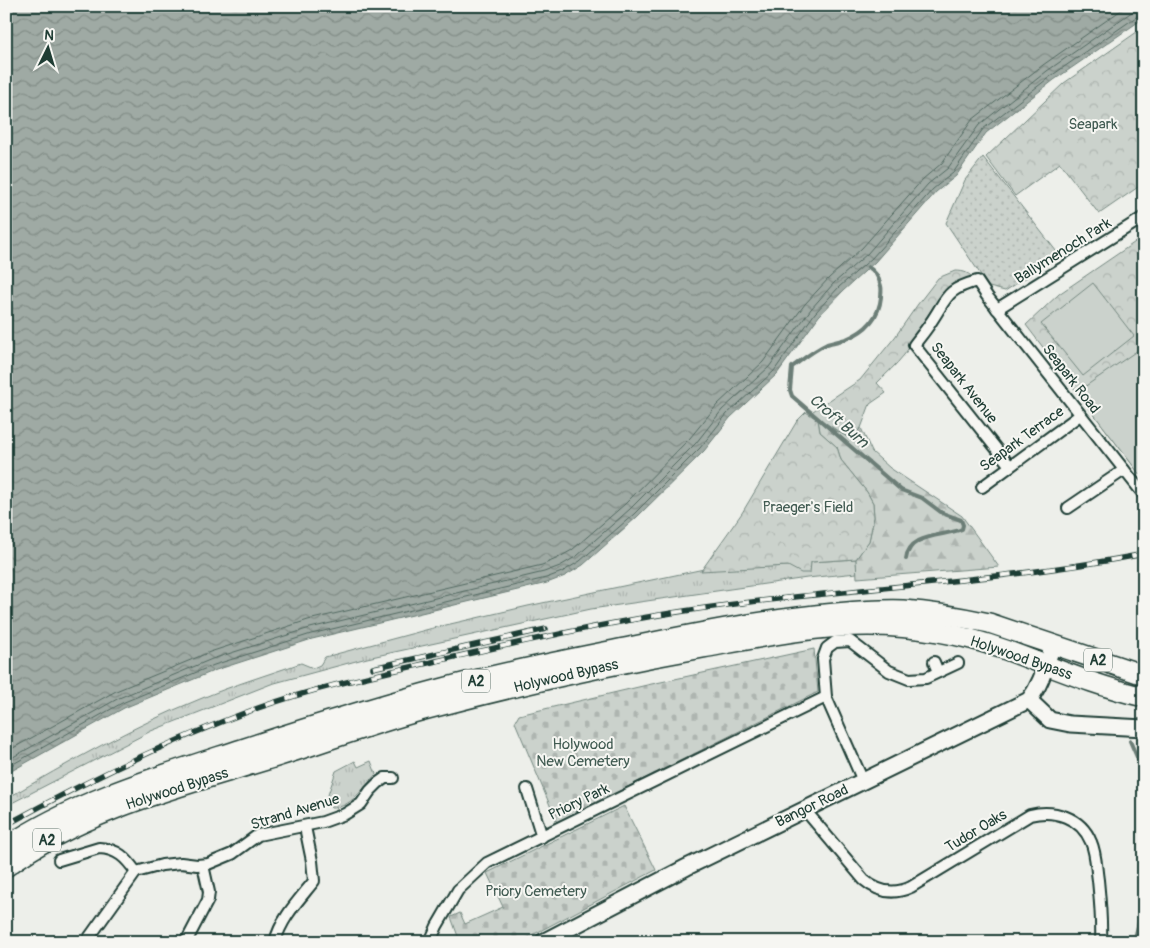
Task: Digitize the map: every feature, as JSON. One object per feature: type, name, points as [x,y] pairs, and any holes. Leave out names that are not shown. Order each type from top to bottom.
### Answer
[{"type":"highway","name":"Holywood Bypass","points":[[6,847],[49,822],[86,804],[182,768],[300,730],[446,688],[708,631],[800,616],[902,610],[989,622],[1144,675]]},
{"type":"highway","name":"Holywood Bypass","points":[[6,867],[37,846],[91,818],[193,783],[432,708],[641,659],[773,635],[869,626],[915,629],[950,634],[1000,648],[1101,686],[1144,698]]},
{"type":"main road","points":[[1053,645],[1037,690],[1029,700],[1050,720],[1070,724],[1144,728]]},
{"type":"main road","name":"Bangor Road","points":[[543,942],[686,867],[1029,700]]},
{"type":"street","name":"Ballymenoch Park","points":[[997,310],[1144,217]]},
{"type":"street","name":"Seapark Road","points":[[977,281],[997,310],[1144,495]]},
{"type":"street","name":"Seapark Avenue","points":[[977,281],[964,284],[946,296],[932,321],[914,345],[1010,466]]},
{"type":"street","name":"Seapark Terrace","points":[[982,487],[1080,415]]},
{"type":"street","points":[[1068,508],[1124,470]]},
{"type":"street","points":[[863,781],[826,697],[824,656],[831,645],[840,641],[850,642],[901,677],[926,678],[958,663]]},
{"type":"street","points":[[934,662],[938,672]]},
{"type":"street","name":"Priory Park","points":[[430,942],[445,912],[461,887],[487,863],[826,697]]},
{"type":"street","name":"Strand Avenue","points":[[136,872],[181,862],[203,865],[213,863],[232,854],[258,835],[305,827],[345,814],[361,804],[370,791],[384,778],[393,778]]},
{"type":"street","points":[[527,789],[542,837]]},
{"type":"street","name":"Tudor Oaks","points":[[805,810],[864,880],[876,888],[889,892],[904,891],[911,888],[1030,815],[1048,812],[1067,816],[1082,827],[1092,842],[1100,895],[1101,942]]},
{"type":"street","points":[[275,942],[278,930],[285,917],[314,881],[305,827]]},
{"type":"street","points":[[60,860],[99,848],[106,848],[123,856],[136,872],[86,942]]},
{"type":"street","points":[[186,942],[208,900],[209,892],[203,865]]},
{"type":"green space","name":"Seapark","points":[[1144,27],[1144,183],[1099,214],[1060,163],[1015,196],[986,157],[1064,83]]},
{"type":"green space","points":[[983,157],[1060,256],[1005,291],[989,287],[946,223],[965,180]]},
{"type":"green space","points":[[1144,236],[1144,480],[1026,325],[1059,294]]},
{"type":"green space","points":[[955,271],[962,271],[975,280],[960,281],[951,286],[936,303],[904,355],[877,383],[886,393],[870,404],[861,428],[849,438],[810,413],[860,380],[895,337],[938,278]]},
{"type":"green space","points":[[1093,283],[1134,336],[1083,376],[1041,324]]},
{"type":"green space","points":[[1144,346],[1144,480],[1077,392]]},
{"type":"green space","name":"Praeger's Field","points":[[806,412],[818,420],[820,432],[837,447],[841,460],[867,492],[873,503],[874,517],[869,541],[856,559],[811,562],[810,573],[801,573],[788,566],[701,571],[742,513],[797,421]]},
{"type":"green space","points":[[818,420],[849,438],[861,428],[872,452],[890,468],[962,516],[999,567],[857,578],[856,559],[869,541],[874,517],[873,503],[867,492],[841,460],[837,447],[820,432]]},
{"type":"green space","points":[[856,559],[857,573],[807,578],[591,609],[367,658],[271,684],[151,731],[6,806],[6,799],[77,758],[150,721],[212,694],[301,663],[313,668],[320,665],[325,657],[433,628],[704,569],[789,566],[809,573],[811,562]]},
{"type":"green space","name":"Holywood New Cemetery","points":[[814,649],[818,692],[557,822],[515,722],[519,715]]},
{"type":"green space","points":[[355,761],[358,767],[371,761],[376,774],[350,801],[344,805],[331,808],[326,801],[336,771]]},
{"type":"green space","name":"Priory Cemetery","points":[[624,806],[656,870],[519,942],[460,942],[451,917],[460,913],[465,924],[503,907],[487,873]]},
{"type":"water","points":[[6,6],[1144,6],[1144,18],[1054,80],[986,133],[956,176],[936,192],[875,262],[819,316],[777,374],[730,418],[704,451],[637,517],[583,565],[565,576],[547,583],[312,639],[216,670],[124,708],[6,774]]},
{"type":"waterway","name":"Croft Burn","points":[[868,267],[877,275],[881,287],[878,311],[870,323],[860,332],[846,339],[822,346],[792,367],[790,390],[792,396],[901,490],[922,498],[942,513],[961,520],[962,529],[928,537],[913,544],[908,551],[906,559]]},
{"type":"waterway","name":"Croft Burn","points":[[1130,741],[1144,773]]},
{"type":"waterway","name":"Croft Burn","points":[[1134,942],[1144,902]]},
{"type":"railway","points":[[6,825],[68,792],[193,733],[280,700],[372,676],[546,637],[685,611],[773,599],[1039,571],[1144,554]]},
{"type":"railway","points":[[373,668],[546,629]]}]
